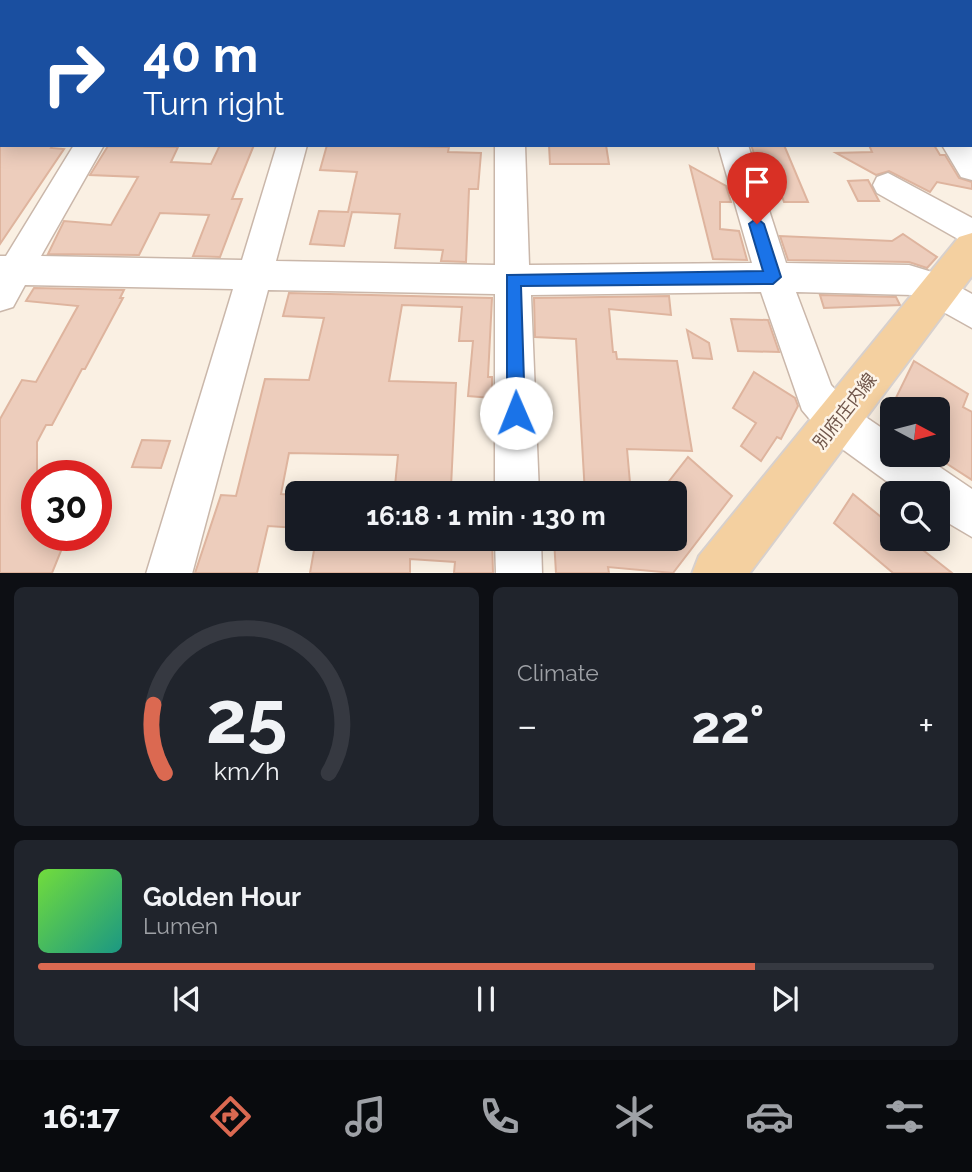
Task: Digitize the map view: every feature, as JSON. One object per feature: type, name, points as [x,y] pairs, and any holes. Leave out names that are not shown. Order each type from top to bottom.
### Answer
[{"type":"main road","name":"別府庄内線","points":[[717,573],[836,421],[954,303],[972,248]]},
{"type":"street","points":[[5,279],[88,147]]},
{"type":"street","points":[[169,573],[291,147]]},
{"type":"street","points":[[510,147],[517,481]]},
{"type":"street","points":[[734,147],[773,277],[816,397],[836,421],[972,515]]},
{"type":"street","points":[[958,147],[972,169]]},
{"type":"street","points":[[888,185],[972,234]]},
{"type":"street","points":[[5,279],[255,275],[513,280],[773,277],[909,280],[954,303]]},
{"type":"street","points":[[519,551],[519,573]]},
{"type":"building","points":[[0,147],[64,149],[0,244]]},
{"type":"building","points":[[107,147],[178,147],[171,162],[211,164],[219,147],[253,147],[232,199],[242,199],[220,257],[193,256],[209,215],[160,213],[139,255],[48,254],[64,221],[111,225],[138,177],[90,175]]},
{"type":"building","points":[[326,147],[449,147],[448,152],[481,153],[478,189],[469,189],[466,262],[441,261],[443,250],[395,248],[400,214],[352,212],[344,246],[310,244],[319,211],[348,212],[357,172],[320,170]]},
{"type":"building","points":[[549,147],[606,147],[609,164],[550,164]]},
{"type":"building","points":[[752,147],[785,147],[808,202],[784,202],[776,179],[763,179]]},
{"type":"building","points":[[870,147],[935,147],[940,155],[945,155],[959,178],[972,182],[972,189],[937,182],[930,192],[889,171],[876,175],[836,153],[872,152]]},
{"type":"building","points":[[690,166],[726,186],[731,202],[720,202],[720,229],[739,231],[747,260],[713,259]]},
{"type":"building","points":[[868,180],[879,201],[858,201],[848,181]]},
{"type":"building","points":[[903,234],[937,257],[927,268],[909,262],[788,260],[780,236],[892,241]]},
{"type":"building","points":[[34,288],[124,290],[120,298],[123,298],[85,369],[82,369],[52,425],[46,425],[37,442],[37,460],[21,460],[21,551],[61,551],[52,573],[0,573],[0,419],[22,380],[36,382],[78,306],[26,301]]},
{"type":"building","points":[[289,293],[492,298],[488,377],[492,377],[492,398],[468,396],[473,341],[459,341],[462,307],[402,305],[389,381],[456,383],[451,481],[395,481],[398,455],[289,453],[281,494],[285,494],[285,527],[268,526],[257,573],[195,573],[221,495],[236,496],[265,379],[309,380],[324,318],[283,316]]},
{"type":"building","points":[[820,295],[896,297],[900,305],[824,308]]},
{"type":"building","points":[[669,296],[671,315],[609,309],[613,352],[616,352],[617,359],[677,361],[692,451],[627,449],[630,481],[584,481],[576,339],[535,337],[534,298]]},
{"type":"building","points":[[731,319],[768,320],[779,352],[738,351]]},
{"type":"building","points":[[687,330],[709,343],[712,359],[693,358]]},
{"type":"building","points":[[914,361],[968,394],[963,407],[972,412],[972,480],[950,466],[950,397],[896,397]]},
{"type":"building","points":[[754,372],[795,398],[798,406],[781,439],[777,437],[761,461],[741,446],[756,423],[733,408]]},
{"type":"building","points":[[142,440],[170,441],[161,468],[132,467]]},
{"type":"building","points":[[688,457],[732,496],[673,573],[608,567],[609,573],[556,573],[555,551],[687,551],[687,481],[669,481]]},
{"type":"building","points":[[853,494],[880,516],[880,551],[924,551],[952,573],[893,573],[834,523]]},
{"type":"building","points":[[314,551],[492,551],[493,573],[454,573],[455,562],[410,559],[410,573],[310,573]]},
{"type":"route","points":[[516,413],[513,280],[773,277],[757,224]]}]
